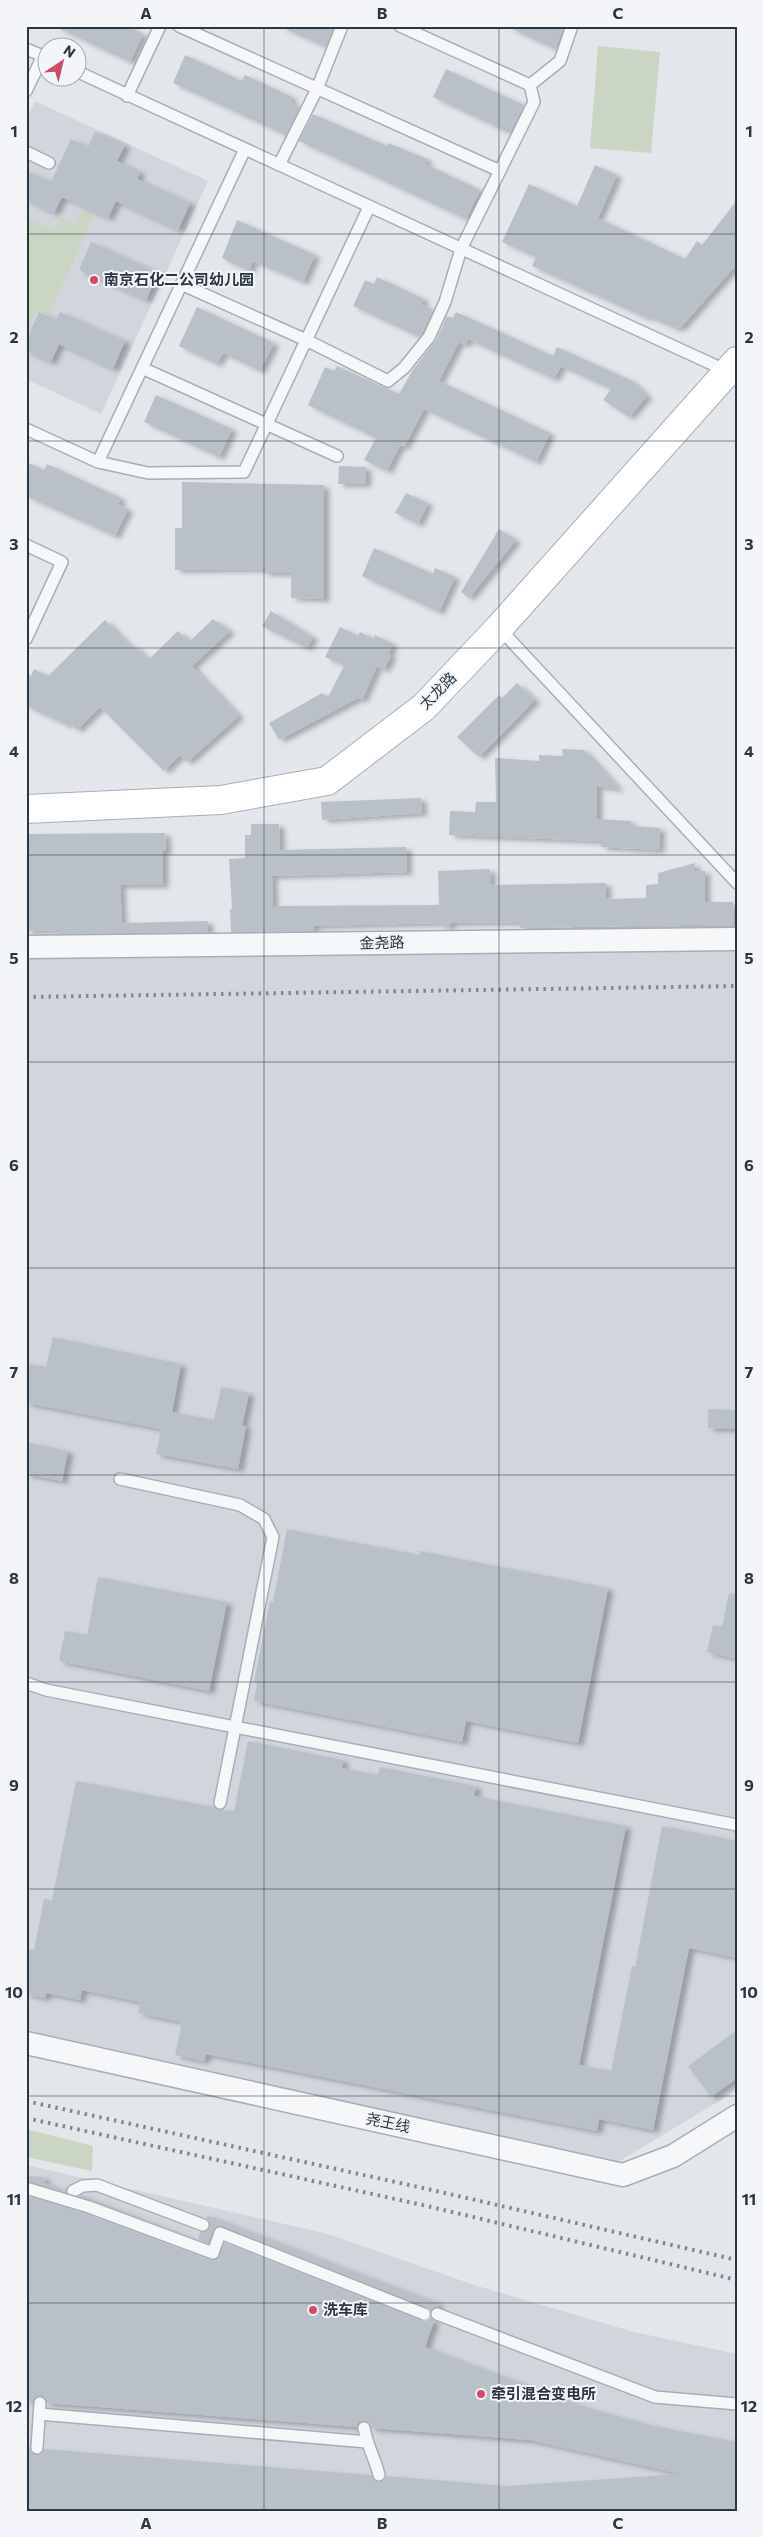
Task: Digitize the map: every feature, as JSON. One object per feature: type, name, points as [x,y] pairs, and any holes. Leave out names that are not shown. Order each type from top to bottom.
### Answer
[{"type":"street","name":"太龙路","points":[[26,809],[221,800],[327,781],[424,707],[499,628],[732,366]]},
{"type":"street","name":"金尧路","points":[[26,947],[737,939]]},
{"type":"street","name":"尧王线","points":[[26,2043],[623,2175],[673,2156],[737,2116]]},
{"type":"lane","points":[[127,96],[160,26]]},
{"type":"lane","points":[[179,26],[500,171]]},
{"type":"lane","points":[[279,165],[316,89],[342,26]]},
{"type":"lane","points":[[400,26],[530,85]]},
{"type":"lane","points":[[530,85],[560,61],[572,26]]},
{"type":"lane","points":[[26,48],[38,54]]},
{"type":"lane","points":[[26,91],[38,70]]},
{"type":"lane","points":[[88,77],[461,249],[732,366]]},
{"type":"lane","points":[[181,284],[306,340],[388,381],[404,368],[429,337],[445,302],[461,249],[534,102],[530,85]]},
{"type":"lane","points":[[98,462],[245,149]]},
{"type":"lane","points":[[26,152],[49,162]]},
{"type":"lane","points":[[26,429],[98,462],[148,473],[244,472],[369,207]]},
{"type":"lane","points":[[142,368],[337,456]]},
{"type":"lane","points":[[26,545],[62,562],[26,639]]},
{"type":"lane","points":[[499,628],[737,883]]},
{"type":"lane","points":[[120,1479],[240,1504],[264,1519],[273,1537],[220,1804]]},
{"type":"lane","points":[[26,1683],[46,1690],[737,1825]]},
{"type":"lane","points":[[72,2191],[83,2186],[97,2185],[203,2225]]},
{"type":"lane","points":[[26,2188],[89,2207],[213,2253],[220,2233],[424,2314]]},
{"type":"lane","points":[[437,2314],[655,2397],[737,2404]]},
{"type":"lane","points":[[37,2448],[40,2408],[366,2442]]},
{"type":"lane","points":[[26,2427],[38,2428]]},
{"type":"lane","points":[[364,2428],[366,2442],[376,2460],[379,2475]]},
{"type":"shaded area","name":"南京石化二公司幼儿园","points":[[35,101],[208,181],[101,414],[26,379],[26,121]]},
{"type":"shaded area","points":[[737,934],[737,2090],[615,2164],[26,2040],[26,955]]},
{"type":"shaded area","points":[[26,2165],[328,2234],[474,2285],[634,2332],[737,2354],[737,2511],[26,2511]]},
{"type":"green space","points":[[598,46],[660,52],[651,153],[590,148]]},
{"type":"green space","points":[[82,209],[94,215],[49,315],[37,310],[26,335],[26,217],[55,230],[61,218],[75,224]]},
{"type":"green space","points":[[26,2129],[93,2146],[92,2171],[26,2157]]},
{"type":"building","points":[[54,26],[127,26],[143,34],[130,62],[88,42],[88,38],[79,38]]},
{"type":"building","points":[[279,26],[334,26],[326,47]]},
{"type":"building","points":[[506,26],[564,26],[555,49]]},
{"type":"building","points":[[185,55],[242,81],[245,75],[292,97],[290,102],[300,107],[286,135],[173,83]]},
{"type":"building","points":[[446,69],[524,105],[510,133],[433,97]]},
{"type":"building","points":[[313,114],[387,146],[388,143],[427,159],[425,164],[480,190],[466,219],[299,141]]},
{"type":"building","points":[[95,131],[125,145],[117,161],[140,172],[137,179],[190,203],[178,230],[116,201],[108,218],[62,197],[54,213],[26,200],[26,171],[51,182],[71,139],[88,147]]},
{"type":"building","points":[[595,165],[617,175],[598,218],[685,259],[697,241],[702,245],[737,200],[737,264],[681,327],[675,328],[648,316],[647,318],[532,266],[536,257],[502,242],[529,184],[577,206]]},
{"type":"building","points":[[237,220],[315,255],[303,282],[253,261],[249,271],[222,258]]},
{"type":"building","points":[[91,242],[158,273],[146,300],[79,270]]},
{"type":"building","points":[[377,277],[424,299],[421,304],[433,310],[420,337],[353,306],[365,280],[374,284]]},
{"type":"building","points":[[197,307],[274,343],[260,371],[223,353],[217,364],[179,346]]},
{"type":"building","points":[[39,312],[56,320],[60,312],[125,341],[113,369],[59,344],[51,362],[26,351],[26,341]]},
{"type":"building","points":[[456,312],[553,356],[557,347],[632,381],[647,396],[629,417],[603,400],[611,389],[561,366],[554,379],[468,339],[465,345],[459,342],[439,381],[550,433],[536,462],[424,409],[404,447],[400,445],[387,471],[364,460],[376,438],[308,405],[325,367],[334,371],[337,366],[399,394],[412,371],[436,340],[447,316],[453,318]]},
{"type":"building","points":[[156,395],[232,429],[219,457],[144,422]]},
{"type":"building","points":[[26,462],[44,470],[47,464],[121,498],[118,504],[128,509],[115,536],[26,496]]},
{"type":"building","points":[[339,466],[366,467],[366,484],[338,484]]},
{"type":"building","points":[[182,482],[324,485],[324,599],[291,598],[291,573],[262,573],[266,569],[175,570],[175,528],[182,528]]},
{"type":"building","points":[[406,493],[428,503],[418,524],[395,513]]},
{"type":"building","points":[[499,529],[516,540],[469,598],[461,592]]},
{"type":"building","points":[[374,548],[433,574],[435,568],[455,577],[439,612],[362,576]]},
{"type":"building","points":[[271,611],[313,637],[307,648],[262,626]]},
{"type":"building","points":[[213,619],[230,631],[192,666],[239,716],[187,762],[180,755],[164,771],[100,707],[77,730],[69,723],[67,725],[26,706],[26,673],[31,676],[34,669],[48,676],[105,620],[132,648],[135,646],[148,660],[178,631],[189,642]]},
{"type":"building","points":[[340,627],[358,636],[360,632],[374,639],[375,635],[393,644],[388,654],[391,656],[384,670],[377,666],[362,700],[358,698],[279,740],[269,723],[322,693],[328,697],[344,666],[325,657]]},
{"type":"building","points":[[517,683],[535,700],[479,757],[457,737],[499,695],[502,698]]},
{"type":"building","points":[[562,749],[584,750],[619,789],[597,786],[597,819],[631,821],[631,826],[660,828],[659,850],[601,847],[601,841],[449,835],[450,811],[475,812],[476,802],[496,802],[495,758],[539,761],[539,755],[563,756]]},
{"type":"building","points":[[421,798],[422,813],[322,820],[321,802]]},
{"type":"building","points":[[251,824],[279,824],[280,850],[406,847],[407,872],[272,876],[273,906],[439,905],[438,871],[490,869],[491,885],[606,883],[606,899],[646,898],[646,885],[658,884],[658,873],[695,863],[695,871],[705,871],[705,902],[733,902],[734,924],[520,928],[520,922],[451,923],[448,929],[439,923],[314,926],[314,931],[231,932],[230,909],[232,909],[229,859],[245,858],[245,835],[251,835]]},
{"type":"building","points":[[165,833],[166,851],[163,851],[163,885],[120,885],[122,923],[208,921],[208,932],[59,934],[59,930],[26,931],[26,834]]},
{"type":"building","points":[[53,1337],[181,1364],[172,1412],[214,1420],[221,1387],[249,1393],[242,1426],[246,1426],[238,1469],[156,1454],[161,1429],[26,1403],[26,1363],[46,1367]]},
{"type":"building","points":[[708,1409],[737,1410],[737,1429],[708,1428]]},
{"type":"building","points":[[26,1442],[68,1451],[62,1481],[26,1474]]},
{"type":"building","points":[[287,1529],[419,1555],[420,1551],[608,1588],[578,1743],[466,1721],[462,1742],[254,1701],[257,1683],[254,1682],[270,1601],[273,1602]]},
{"type":"building","points":[[98,1577],[227,1602],[209,1691],[59,1661],[65,1631],[87,1635]]},
{"type":"building","points":[[729,1593],[737,1594],[737,1659],[707,1652],[713,1625],[722,1627]]},
{"type":"building","points":[[248,1741],[343,1760],[342,1768],[378,1775],[380,1767],[476,1786],[474,1796],[626,1826],[579,2065],[611,2071],[632,1966],[635,1967],[662,1826],[737,1841],[737,1958],[689,1948],[653,2130],[599,2119],[597,2131],[206,2054],[204,2061],[175,2055],[182,2022],[138,2013],[140,2002],[82,1990],[80,2000],[46,1993],[45,1998],[26,1994],[26,1949],[34,1950],[44,1899],[52,1900],[76,1781],[214,1807],[219,1810],[234,1811]]},
{"type":"building","points":[[737,2030],[737,2078],[711,2097],[688,2066]]},
{"type":"building","points":[[26,2176],[44,2177],[45,2183],[66,2190],[66,2192],[26,2181]]},
{"type":"building","points":[[82,2195],[198,2239],[200,2232],[207,2231],[210,2227],[209,2221],[206,2218],[207,2215],[440,2304],[430,2311],[427,2307],[223,2226],[215,2228],[208,2243],[79,2196]]},
{"type":"building","points":[[26,2196],[87,2214],[210,2260],[218,2258],[224,2243],[421,2321],[426,2321],[431,2317],[434,2321],[425,2347],[585,2407],[654,2426],[737,2442],[737,2511],[26,2511],[26,2447],[30,2448],[31,2452],[36,2455],[41,2454],[44,2449],[371,2475],[378,2482],[384,2481],[386,2476],[506,2486],[681,2474],[530,2440],[372,2428],[366,2421],[359,2422],[357,2427],[47,2403],[41,2396],[36,2397],[33,2401],[26,2401]]},
{"type":"railway","points":[[26,997],[737,986]]},
{"type":"railway","points":[[26,2101],[432,2190],[737,2260]]},
{"type":"railway","points":[[26,2118],[427,2206],[737,2280]]},
{"type":"place","name":"南京石化二公司幼儿园","points":[[94,280]]},
{"type":"place","name":"洗车库","points":[[313,2310]]},
{"type":"place","name":"牵引混合变电所","points":[[481,2394]]}]
